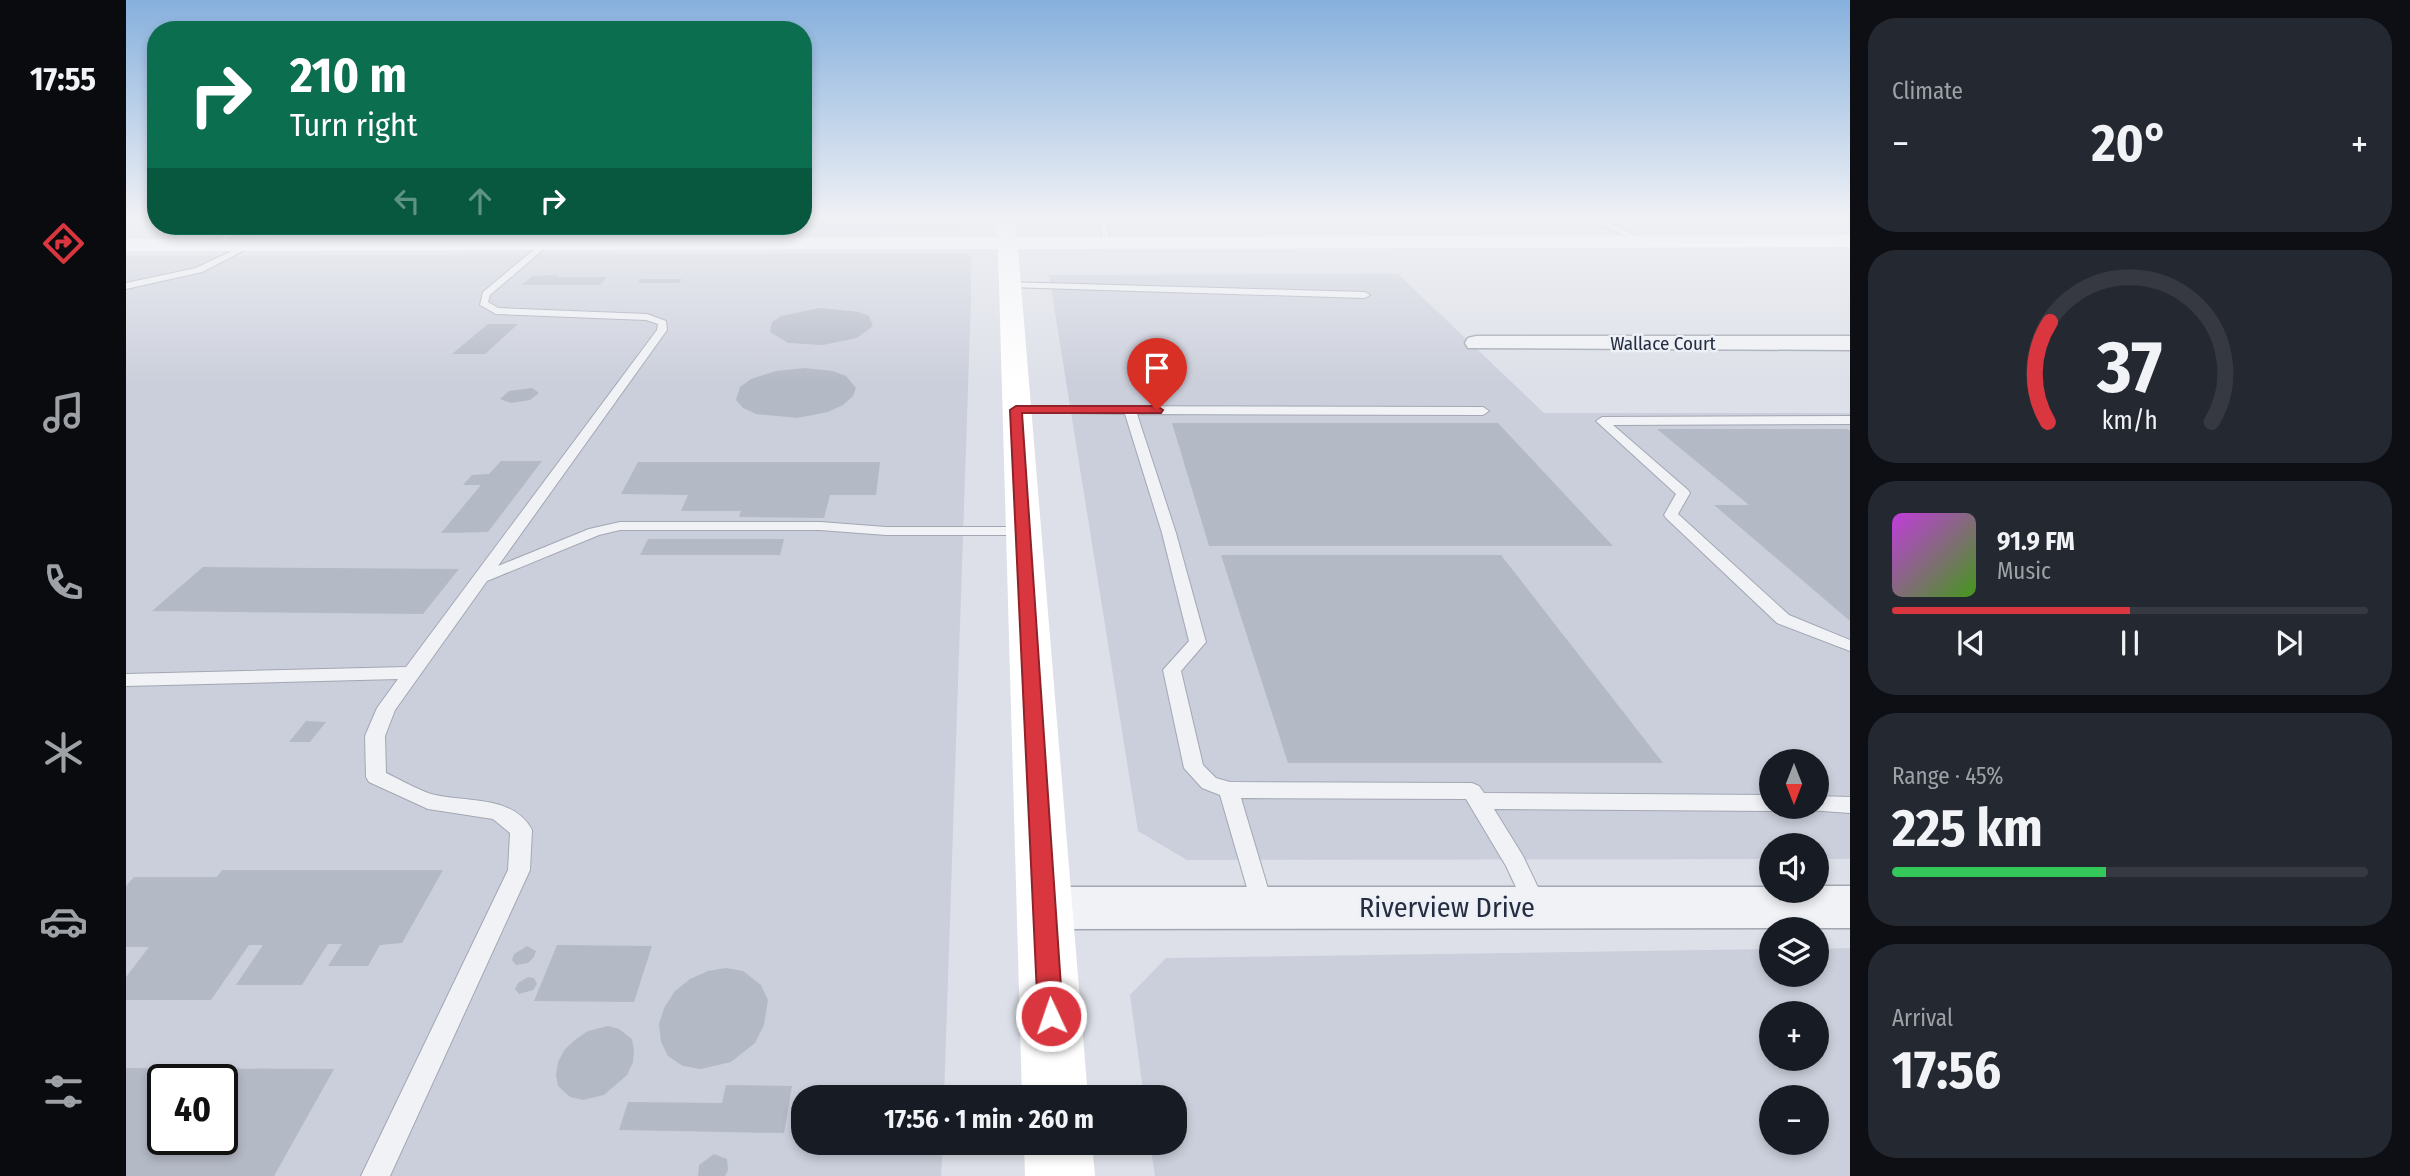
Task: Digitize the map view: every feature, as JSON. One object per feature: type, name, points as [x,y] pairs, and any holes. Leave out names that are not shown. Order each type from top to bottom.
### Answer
[{"type":"main road","points":[[1009,274],[1054,1085]]},
{"type":"main road","points":[[1059,1155],[1060,1176]]},
{"type":"street","name":"Wallace Court","points":[[1476,343],[1850,343]]},
{"type":"street","name":"Riverview Drive","points":[[1045,908],[1850,907]]},
{"type":"lane","points":[[126,286],[181,274]]},
{"type":"lane","points":[[375,1176],[519,870],[522,830],[498,812],[428,801],[376,777],[375,736],[386,708],[662,330],[663,323],[647,317],[496,311],[484,303],[486,294],[510,274]]},
{"type":"lane","points":[[1010,285],[1365,295]]},
{"type":"lane","points":[[1016,410],[1483,411]]},
{"type":"lane","points":[[1130,410],[1169,533],[1198,642],[1172,670],[1194,768],[1209,783],[1229,790],[1472,791],[1515,862],[1536,907]]},
{"type":"lane","points":[[1850,419],[1602,421],[1683,493],[1671,515],[1783,619],[1850,646]]},
{"type":"lane","points":[[481,578],[594,532],[620,526],[820,526],[886,531],[1022,531]]},
{"type":"lane","points":[[126,680],[411,673]]},
{"type":"lane","points":[[1229,790],[1242,843],[1263,907]]},
{"type":"lane","points":[[1478,801],[1759,803]]},
{"type":"lane","points":[[1829,805],[1850,806]]},
{"type":"shaded area","points":[[126,274],[971,274],[944,1085],[791,1085],[791,1155],[942,1155],[941,1176],[126,1176]]},
{"type":"shaded area","points":[[1398,274],[1544,413],[1850,413],[1850,859],[1829,859],[1829,833],[1759,833],[1759,859],[1187,860],[1138,831],[1049,275]]},
{"type":"shaded area","points":[[1850,948],[1850,1176],[1155,1176],[1152,1155],[1187,1155],[1187,1085],[1142,1085],[1130,995],[1166,958],[1759,949],[1759,987],[1829,987],[1829,949]]},
{"type":"building","points":[[559,275],[557,277],[607,277],[600,285],[522,285],[532,276]]},
{"type":"building","points":[[641,279],[682,279],[679,283],[638,283]]},
{"type":"building","points":[[820,308],[859,312],[869,316],[873,326],[857,338],[823,345],[788,343],[770,332],[772,322],[781,316]]},
{"type":"building","points":[[488,324],[518,324],[485,354],[452,354]]},
{"type":"building","points":[[805,368],[833,371],[846,376],[856,388],[853,396],[843,405],[828,412],[797,418],[756,414],[743,408],[736,400],[740,387],[751,379],[776,371]]},
{"type":"building","points":[[532,388],[539,393],[530,400],[511,403],[500,399],[509,391]]},
{"type":"building","points":[[1172,423],[1498,423],[1613,546],[1209,546]]},
{"type":"building","points":[[1657,429],[1850,431],[1850,621],[1714,505],[1749,505]]},
{"type":"building","points":[[501,461],[542,461],[488,532],[441,533],[481,485],[463,485],[472,475],[489,474]]},
{"type":"building","points":[[638,462],[880,462],[876,495],[830,495],[824,518],[739,517],[741,511],[681,511],[688,495],[621,494]]},
{"type":"building","points":[[648,539],[784,539],[780,555],[640,555]]},
{"type":"building","points":[[1221,555],[1501,555],[1663,763],[1288,763]]},
{"type":"building","points":[[203,567],[459,569],[423,614],[152,611]]},
{"type":"building","points":[[306,721],[326,722],[310,742],[289,742]]},
{"type":"building","points":[[222,870],[443,870],[402,943],[380,945],[368,966],[328,966],[342,944],[328,944],[302,985],[236,985],[263,945],[249,945],[211,1000],[126,1000],[126,977],[149,947],[126,947],[126,886],[134,877],[217,877]]},
{"type":"building","points":[[557,945],[652,946],[634,1002],[534,1001]]},
{"type":"building","points":[[527,946],[536,951],[534,957],[528,963],[516,965],[512,960],[514,954]]},
{"type":"building","points":[[726,968],[743,971],[761,985],[768,1000],[764,1025],[755,1043],[731,1062],[701,1069],[683,1066],[668,1056],[661,1042],[659,1024],[664,1008],[675,991],[690,979],[708,971]]},
{"type":"building","points":[[528,977],[534,978],[537,984],[533,990],[519,994],[515,989],[518,983]]},
{"type":"building","points":[[608,1026],[619,1029],[632,1039],[633,1062],[627,1075],[604,1095],[583,1100],[570,1097],[558,1086],[558,1062],[565,1049],[576,1039],[588,1031]]},
{"type":"building","points":[[126,1068],[147,1068],[147,1155],[238,1155],[238,1069],[334,1069],[274,1176],[126,1176]]},
{"type":"building","points":[[726,1085],[791,1086],[784,1133],[619,1130],[628,1102],[722,1103]]},
{"type":"building","points":[[714,1154],[727,1159],[728,1170],[725,1176],[698,1176],[699,1165]]},
{"type":"route","points":[[1051,1016],[1016,410],[1157,410]]}]
